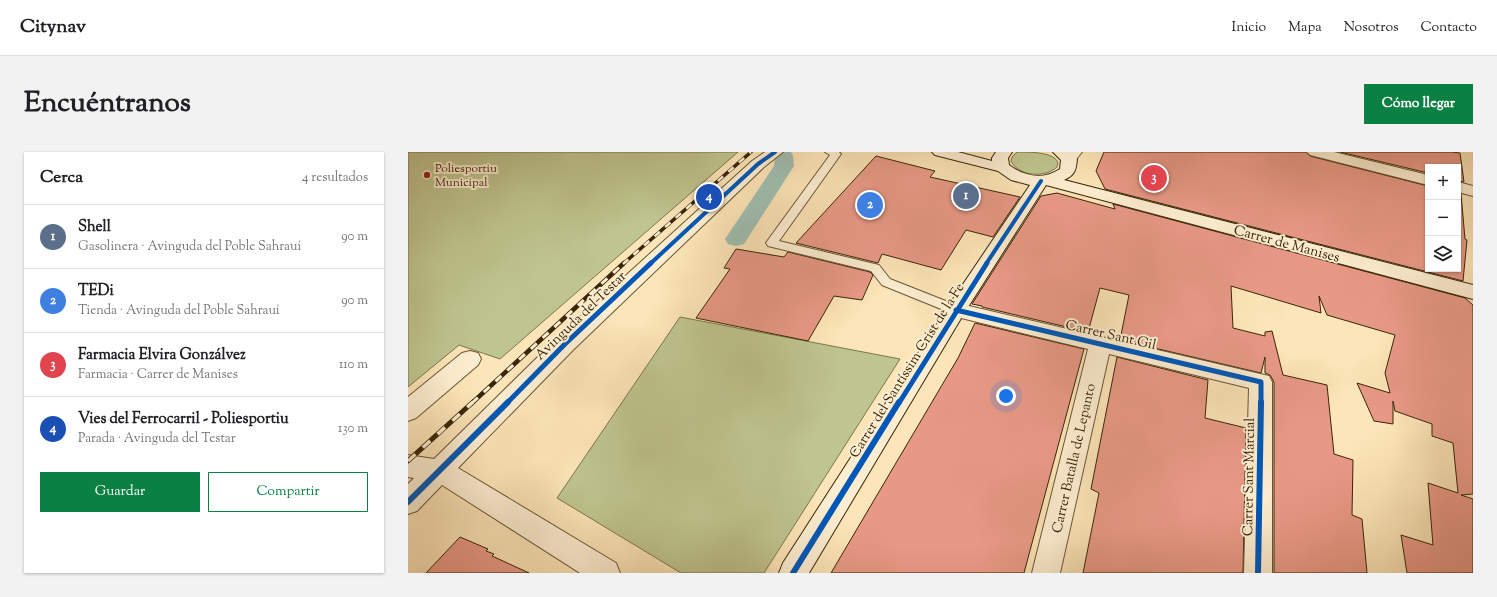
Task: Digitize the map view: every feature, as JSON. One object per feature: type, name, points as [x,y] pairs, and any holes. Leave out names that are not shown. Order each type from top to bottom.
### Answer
[{"type":"street","name":"Avinguda del Testar","points":[[408,502],[441,471],[565,344],[758,164],[775,152]]},
{"type":"street","name":"Carrer de Manises","points":[[940,152],[1003,168],[1016,177],[1044,180],[1102,194],[1473,292]]},
{"type":"street","points":[[1003,168],[1000,158],[1004,152]]},
{"type":"street","points":[[1315,152],[1425,179]]},
{"type":"street","points":[[1044,180],[1060,177],[1068,158]]},
{"type":"street","name":"Carrer de Manises","points":[[1068,158],[1082,182],[1102,194]]},
{"type":"street","name":"Carrer del Santíssim Crist de la Fe","points":[[794,573],[956,310],[1044,180]]},
{"type":"street","points":[[1461,188],[1473,191]]},
{"type":"street","name":"Carrer Sant Gil","points":[[956,310],[1261,382]]},
{"type":"street","name":"Carrer Batalla de Lepanto","points":[[1046,573],[1100,344]]},
{"type":"street","points":[[408,412],[470,359]]},
{"type":"street","name":"Carrer Sant Marcial","points":[[1258,573],[1261,382]]},
{"type":"street","points":[[408,466],[441,471],[606,573]]},
{"type":"lane","points":[[830,152],[836,154],[772,243],[862,263],[875,268],[886,282],[956,310]]},
{"type":"green space","points":[[408,152],[738,152],[500,359],[459,345],[408,387]]},
{"type":"green space","points":[[1017,152],[1047,155],[1056,159],[1058,163],[1057,167],[1046,173],[1026,173],[1015,166],[1011,161],[1012,157]]},
{"type":"green space","points":[[680,317],[900,359],[764,573],[681,573],[557,498]]},
{"type":"building","points":[[1104,152],[1306,152],[1310,156],[1425,185],[1425,271],[1105,189],[1096,171]]},
{"type":"building","points":[[1340,152],[1460,153],[1464,182],[1461,182],[1461,164],[1425,164],[1425,172]]},
{"type":"building","points":[[876,156],[935,171],[930,177],[1020,197],[993,237],[966,230],[941,270],[882,254],[878,263],[796,243]]},
{"type":"building","points":[[1057,193],[1115,209],[1113,204],[1465,298],[1473,305],[1473,494],[1461,495],[1473,499],[1473,573],[1407,573],[1401,535],[1433,545],[1428,483],[1458,493],[1453,443],[1432,436],[1432,424],[1395,411],[1393,401],[1393,424],[1374,421],[1357,383],[1390,393],[1385,373],[1395,335],[1327,315],[1319,296],[1321,313],[1231,286],[1233,328],[1265,336],[1265,332],[1272,331],[1283,375],[1327,385],[1334,454],[1353,460],[1352,515],[1362,519],[1367,573],[1274,573],[1274,382],[1270,375],[1265,373],[1265,357],[1261,373],[1120,340],[1129,295],[1100,288],[1088,332],[972,304],[1041,196]]},
{"type":"building","points":[[1461,194],[1465,239],[1467,240],[1463,281],[1428,272],[1461,272]]},
{"type":"building","points":[[736,249],[784,257],[788,252],[870,272],[873,275],[862,300],[834,296],[808,341],[696,318],[730,269],[724,268]]},
{"type":"building","points":[[975,323],[1084,349],[1024,573],[831,573],[958,358]]},
{"type":"building","points":[[1117,357],[1208,380],[1205,418],[1246,428],[1243,573],[1083,573],[1099,493],[1091,489]]},
{"type":"building","points":[[460,537],[488,549],[486,551],[494,554],[492,556],[529,573],[426,573]]},
{"type":"waterway","points":[[736,239],[784,166],[784,156]]},
{"type":"railway","points":[[623,264],[751,152]]},
{"type":"railway","points":[[472,403],[624,263]]},
{"type":"railway","points":[[408,461],[473,402]]},
{"type":"cycle path","points":[[408,502],[565,344],[758,164],[775,152]]},
{"type":"cycle path","points":[[793,573],[956,310],[1041,181]]},
{"type":"cycle path","points":[[956,310],[1261,382],[1258,573]]},
{"type":"place","name":"Poliesportiu Municipal","points":[[427,175]]},
{"type":"place","name":"Farmacia Elvira Gonzálvez","points":[[1154,178]]},
{"type":"place","name":"Shell","points":[[966,196]]},
{"type":"place","name":"Vies del Ferrocarril - Poliesportiu","points":[[709,197]]},
{"type":"place","name":"TEDi","points":[[870,205]]}]
